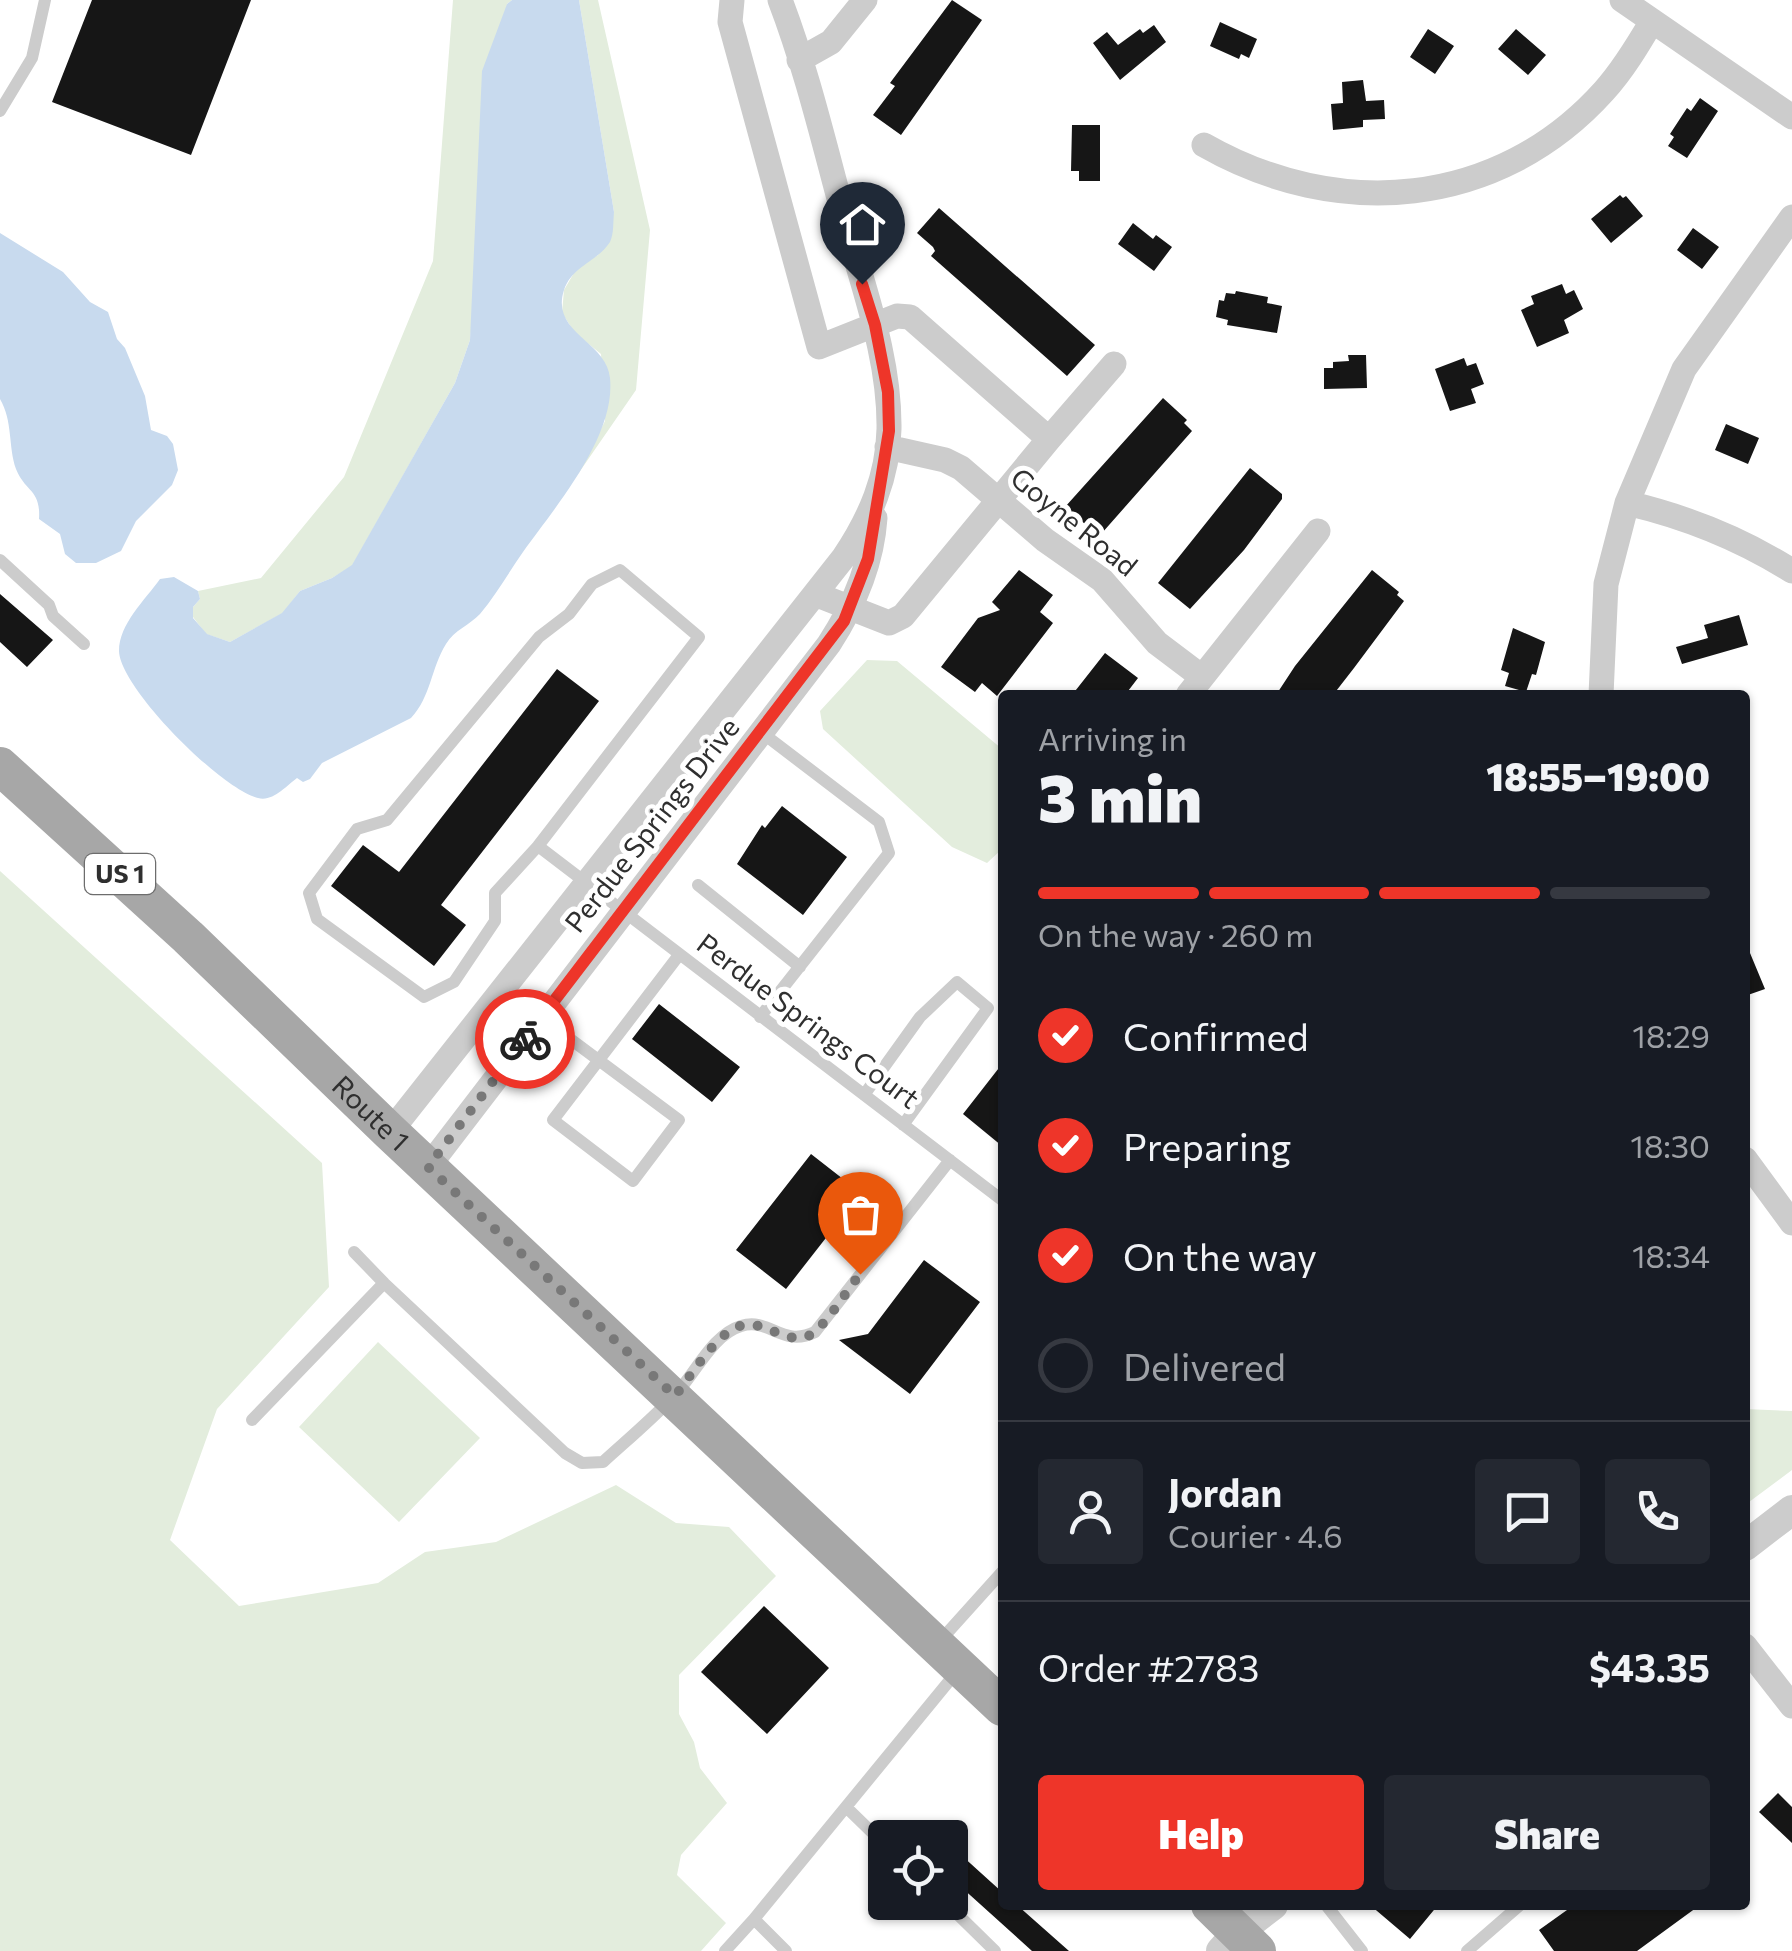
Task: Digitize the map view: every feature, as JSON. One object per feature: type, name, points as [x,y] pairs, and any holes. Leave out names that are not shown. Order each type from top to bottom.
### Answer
[{"type":"main road","name":"Route 1","points":[[0,766],[188,937],[998,1703]]},
{"type":"main road","points":[[1214,1910],[1239,1945]]},
{"type":"street","points":[[732,0],[730,22],[818,347],[897,316],[910,317],[1049,438]]},
{"type":"street","name":"Perdue Springs Drive","points":[[428,1167],[829,644],[850,608],[868,559],[887,447],[888,392],[875,325],[780,0]]},
{"type":"street","points":[[799,60],[831,42],[866,0]]},
{"type":"street","points":[[1622,0],[1792,117]]},
{"type":"street","points":[[1204,145],[1268,177],[1355,194],[1396,194],[1467,180],[1528,152],[1574,120],[1613,80],[1652,21]]},
{"type":"street","points":[[1601,690],[1606,584],[1627,503],[1684,369],[1792,218]]},
{"type":"street","points":[[816,594],[889,623],[904,616],[1114,364]]},
{"type":"street","name":"Goyne Road","points":[[887,447],[945,460],[961,468],[1045,540],[1102,580],[1195,686]]},
{"type":"street","name":"Perdue Springs Drive","points":[[390,1132],[816,594],[862,529],[876,498]]},
{"type":"street","points":[[1627,503],[1717,530],[1792,571]]},
{"type":"street","points":[[1195,686],[1318,530]]},
{"type":"street","points":[[1750,1166],[1792,1223]]},
{"type":"street","points":[[1750,1542],[1792,1510]]},
{"type":"street","points":[[1750,1652],[1792,1706]]},
{"type":"street","points":[[1239,1945],[1270,1910]]},
{"type":"lane","points":[[0,111],[32,58],[44,0]]},
{"type":"lane","points":[[0,560],[49,604],[53,616],[84,644]]},
{"type":"lane","points":[[620,570],[699,637],[538,846],[495,893],[495,921],[454,982],[424,998],[317,919],[309,893],[356,830],[387,820],[539,637],[569,614],[592,584],[620,570]]},
{"type":"lane","points":[[760,1016],[889,853],[879,822],[761,732]]},
{"type":"lane","name":"Perdue Springs Court","points":[[538,846],[998,1197]]},
{"type":"lane","points":[[698,885],[800,967]]},
{"type":"lane","points":[[542,1018],[598,1060],[678,1120],[633,1180],[553,1120],[598,1060],[679,955]]},
{"type":"lane","points":[[864,1095],[920,1018],[958,982],[988,1008],[903,1124]]},
{"type":"lane","points":[[354,1252],[566,1453],[582,1463],[604,1462],[675,1396],[725,1334],[738,1326],[764,1326],[790,1338],[815,1332],[950,1160]]},
{"type":"lane","points":[[252,1420],[384,1284]]},
{"type":"lane","points":[[725,1951],[848,1808],[998,1578]]},
{"type":"lane","points":[[848,1808],[868,1827]]},
{"type":"lane","points":[[1330,1910],[1362,1951]]},
{"type":"lane","points":[[1467,1951],[1514,1910]]},
{"type":"lane","points":[[754,1919],[786,1951]]},
{"type":"lane","points":[[963,1920],[995,1951]]},
{"type":"green space","points":[[453,0],[512,0],[507,4],[470,340],[455,383],[352,566],[300,591],[283,613],[230,642],[206,634],[193,617],[193,607],[200,599],[198,591],[261,578],[344,477],[433,261]]},
{"type":"green space","points":[[579,0],[598,0],[650,230],[636,390],[578,474],[605,421],[601,354],[575,333],[562,313],[564,290],[578,266],[598,255],[614,212]]},
{"type":"green space","points":[[867,660],[897,661],[998,746],[998,853],[987,863],[952,847],[823,729],[820,711]]},
{"type":"green space","points":[[0,871],[322,1163],[329,1287],[217,1409],[170,1540],[239,1606],[378,1583],[425,1552],[496,1542],[616,1485],[676,1523],[729,1527],[776,1576],[679,1675],[679,1714],[694,1742],[700,1768],[727,1803],[681,1855],[677,1875],[726,1923],[701,1951],[0,1951]]},
{"type":"green space","points":[[378,1342],[480,1438],[399,1522],[299,1427]]},
{"type":"green space","points":[[1750,1409],[1792,1411],[1792,1470],[1750,1501]]},
{"type":"water","points":[[512,0],[579,0],[614,212],[610,242],[568,282],[562,305],[572,327],[607,365],[609,401],[603,424],[581,470],[492,599],[446,644],[423,701],[411,718],[322,763],[310,779],[303,782],[297,778],[274,796],[258,798],[241,791],[198,757],[154,711],[124,668],[119,651],[123,631],[160,579],[174,577],[198,591],[200,599],[193,607],[193,618],[207,634],[230,642],[282,613],[300,591],[352,565],[455,383],[470,340],[482,71],[507,4]]},
{"type":"water","points":[[0,233],[63,272],[90,302],[108,312],[145,396],[151,430],[167,436],[173,444],[178,470],[172,485],[136,521],[121,551],[96,563],[76,563],[65,554],[60,534],[39,519],[38,502],[16,469],[7,416],[0,399]]},
{"type":"building","points":[[92,0],[251,0],[191,155],[52,102]]},
{"type":"building","points":[[952,0],[982,20],[901,135],[873,115],[895,86],[890,83]]},
{"type":"building","points":[[1220,22],[1257,39],[1249,58],[1241,54],[1239,59],[1210,46]]},
{"type":"building","points":[[1154,25],[1166,42],[1120,80],[1093,43],[1107,32],[1118,45],[1140,29],[1143,33]]},
{"type":"building","points":[[1428,29],[1454,46],[1435,74],[1410,57]]},
{"type":"building","points":[[1516,29],[1546,55],[1528,75],[1498,49]]},
{"type":"building","points":[[1363,80],[1366,101],[1384,100],[1385,119],[1363,120],[1363,127],[1333,130],[1331,104],[1343,103],[1342,82]]},
{"type":"building","points":[[1700,98],[1718,111],[1687,158],[1668,146],[1674,137],[1670,134],[1687,108],[1691,111]]},
{"type":"building","points":[[1072,125],[1100,125],[1100,181],[1079,181],[1079,171],[1071,171]]},
{"type":"building","points":[[1620,195],[1626,196],[1643,216],[1611,243],[1591,219]]},
{"type":"building","points":[[939,208],[1095,345],[1067,376],[931,256],[933,247],[917,233]]},
{"type":"building","points":[[1133,223],[1153,239],[1156,235],[1172,247],[1154,271],[1118,244]]},
{"type":"building","points":[[1693,228],[1719,247],[1702,269],[1677,250]]},
{"type":"building","points":[[1562,284],[1566,294],[1574,290],[1583,309],[1564,320],[1569,333],[1537,347],[1521,310],[1534,304],[1531,296]]},
{"type":"building","points":[[1226,293],[1268,297],[1267,303],[1282,306],[1277,333],[1227,325],[1228,320],[1216,317],[1219,300],[1224,301]]},
{"type":"building","points":[[1348,355],[1366,355],[1367,388],[1324,389],[1324,368],[1333,368],[1333,362],[1349,361]]},
{"type":"building","points":[[1464,358],[1467,366],[1476,363],[1484,384],[1471,389],[1476,403],[1450,411],[1435,369]]},
{"type":"building","points":[[1163,398],[1187,420],[1184,423],[1192,431],[1102,533],[1095,527],[1092,530],[1065,507]]},
{"type":"building","points":[[1726,424],[1759,438],[1748,464],[1715,450]]},
{"type":"building","points":[[1250,468],[1282,494],[1282,499],[1244,550],[1190,609],[1158,583]]},
{"type":"building","points":[[1019,570],[1053,595],[1040,612],[1053,623],[997,696],[982,683],[975,692],[941,667],[978,618],[1000,610],[992,602]]},
{"type":"building","points":[[1372,570],[1399,592],[1397,595],[1404,601],[1337,690],[1279,690]]},
{"type":"building","points":[[0,594],[53,640],[27,667],[0,642]]},
{"type":"building","points":[[1739,615],[1748,645],[1682,664],[1676,647],[1708,638],[1704,625]]},
{"type":"building","points":[[1513,628],[1545,642],[1536,675],[1532,674],[1527,690],[1505,686],[1509,673],[1501,670]]},
{"type":"building","points":[[1105,653],[1138,678],[1129,690],[1076,690]]},
{"type":"building","points":[[557,669],[599,701],[441,905],[466,925],[434,966],[331,886],[363,845],[399,872]]},
{"type":"building","points":[[782,806],[847,857],[803,915],[737,864],[762,825],[765,828]]},
{"type":"building","points":[[1750,953],[1765,989],[1750,994]]},
{"type":"building","points":[[659,1004],[740,1067],[712,1102],[632,1039]]},
{"type":"building","points":[[998,1069],[998,1143],[963,1114]]},
{"type":"building","points":[[811,1154],[861,1193],[786,1289],[736,1250]]},
{"type":"building","points":[[924,1260],[980,1302],[910,1394],[839,1340],[868,1334]]},
{"type":"building","points":[[764,1606],[829,1668],[767,1734],[701,1672]]},
{"type":"building","points":[[1778,1793],[1792,1807],[1792,1843],[1759,1812]]},
{"type":"building","points":[[968,1861],[998,1888],[998,1910],[1023,1910],[1069,1951],[1032,1951],[968,1893]]},
{"type":"building","points":[[1376,1910],[1434,1910],[1410,1939]]},
{"type":"building","points":[[1567,1910],[1693,1910],[1637,1951],[1554,1951],[1539,1930]]},
{"type":"way so far","points":[[525,1039],[428,1167],[675,1396],[725,1334],[749,1324],[790,1338],[815,1332],[860,1274]]},
{"type":"route","points":[[525,1039],[844,621],[868,559],[889,431],[888,392],[875,325],[862,284]]}]
